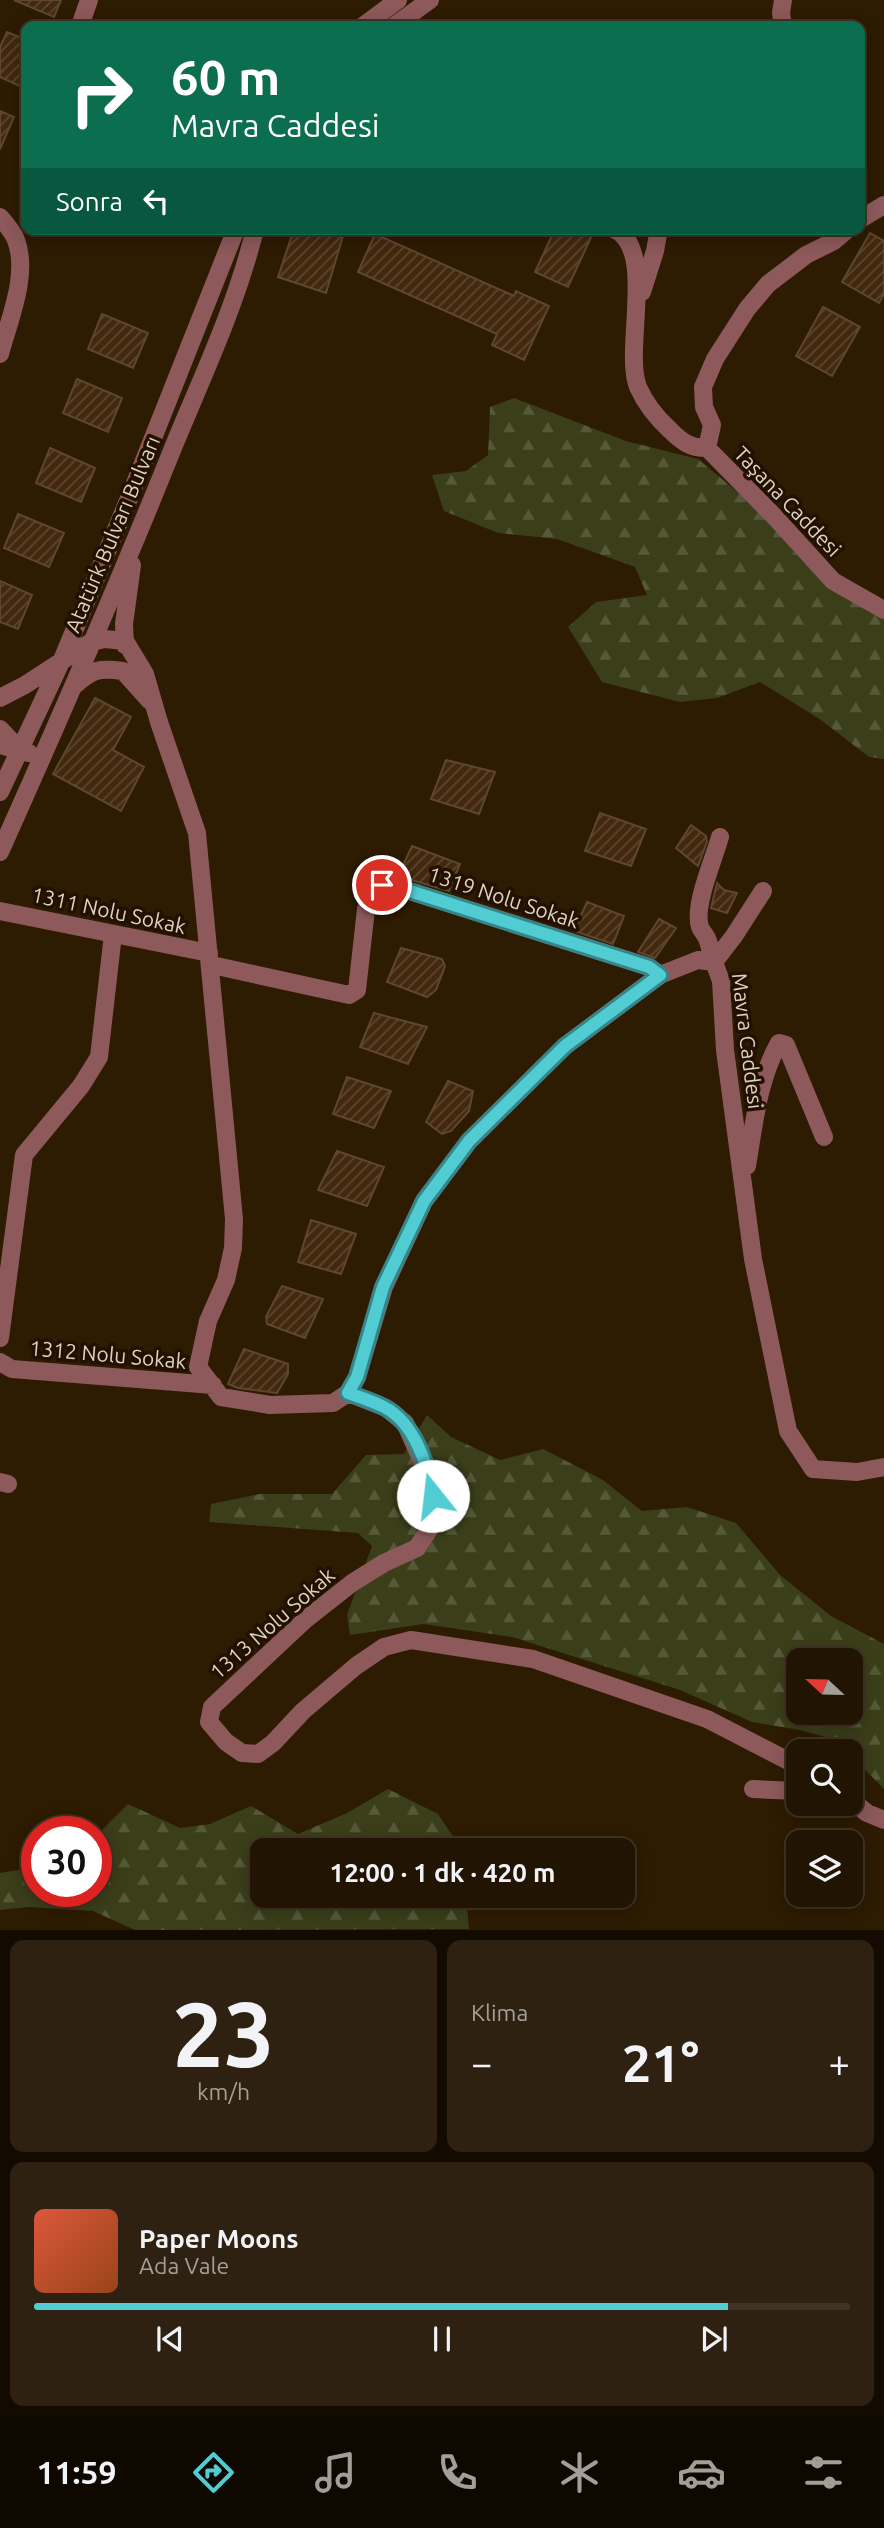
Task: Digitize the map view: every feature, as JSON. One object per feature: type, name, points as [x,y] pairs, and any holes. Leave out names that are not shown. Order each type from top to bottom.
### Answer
[{"type":"street","points":[[82,21],[89,0]]},
{"type":"street","points":[[370,21],[398,0]]},
{"type":"street","points":[[401,21],[430,0]]},
{"type":"street","points":[[782,21],[783,0]]},
{"type":"street","points":[[865,216],[884,205]]},
{"type":"street","points":[[0,217],[21,231],[19,280],[0,354]]},
{"type":"street","name":"Atatürk Bulvarı Bulvarı","points":[[0,792],[62,660],[234,235]]},
{"type":"street","name":"Atatürk Bulvarı Bulvarı","points":[[0,852],[115,592],[230,307],[253,235]]},
{"type":"street","name":"Taşana Caddesi","points":[[622,235],[632,248],[636,270],[634,360],[638,387],[659,420],[684,443],[696,448],[707,448],[833,581],[884,610]]},
{"type":"street","points":[[636,309],[658,235]]},
{"type":"street","points":[[707,448],[712,425],[704,407],[703,387],[715,359],[747,309],[768,284],[841,235]]},
{"type":"street","points":[[125,645],[124,624],[132,581],[133,547]]},
{"type":"street","points":[[0,698],[91,642],[125,641],[145,674],[197,833],[234,1219],[233,1248],[226,1280],[208,1321],[198,1367],[214,1385],[220,1397],[270,1405],[333,1403],[348,1393]]},
{"type":"street","points":[[74,687],[90,672],[102,669],[123,671],[157,709]]},
{"type":"street","points":[[0,729],[20,750]]},
{"type":"street","points":[[0,745],[42,758]]},
{"type":"street","points":[[714,962],[708,940],[700,927],[700,910],[704,885],[713,865],[720,837]]},
{"type":"street","name":"1319 Nolu Sokak","points":[[210,959],[349,995],[357,990],[366,909],[371,893],[382,885],[397,887],[649,967],[660,975]]},
{"type":"street","points":[[714,962],[762,891]]},
{"type":"street","name":"1311 Nolu Sokak","points":[[0,911],[113,934],[210,959]]},
{"type":"street","name":"1312 Nolu Sokak","points":[[0,1338],[24,1155],[81,1086],[99,1057],[113,934]]},
{"type":"street","name":"Mavra Caddesi","points":[[348,1393],[357,1377],[383,1287],[424,1201],[469,1141],[565,1046],[660,975],[698,960],[714,962],[721,981],[725,1050],[752,1259],[788,1431],[813,1469],[857,1472],[884,1467]]},
{"type":"street","points":[[744,1184],[760,1094],[770,1059],[779,1043],[786,1045],[797,1067],[824,1137]]},
{"type":"street","name":"1312 Nolu Sokak","points":[[0,1362],[12,1369],[214,1385]]},
{"type":"street","name":"1313 Nolu Sokak","points":[[348,1393],[386,1408],[405,1423],[431,1481],[436,1511],[430,1528],[417,1548],[384,1563],[352,1583],[305,1620],[212,1707],[209,1722],[226,1742],[242,1753],[258,1754],[356,1666],[384,1647],[411,1640],[533,1658],[707,1719],[786,1760]]},
{"type":"street","points":[[752,1789],[786,1790]]},
{"type":"street","points":[[863,1810],[884,1819]]},
{"type":"green space","points":[[514,398],[626,441],[698,459],[884,614],[884,759],[869,757],[821,720],[760,682],[717,698],[680,702],[602,682],[568,627],[596,602],[647,595],[635,567],[557,539],[498,533],[444,511],[432,475],[466,471],[488,455],[490,407]]},
{"type":"green space","points":[[427,1415],[451,1437],[500,1460],[543,1449],[603,1480],[642,1511],[687,1507],[736,1523],[780,1575],[831,1616],[884,1644],[884,1789],[863,1768],[863,1739],[832,1739],[800,1730],[752,1722],[680,1690],[512,1637],[424,1624],[350,1635],[347,1615],[372,1546],[358,1533],[209,1522],[211,1504],[260,1494],[332,1494],[366,1455],[404,1454]]},
{"type":"green space","points":[[388,1789],[438,1814],[454,1838],[250,1838],[250,1908],[467,1908],[469,1929],[135,1930],[93,1911],[29,1907],[112,1907],[112,1820],[128,1804],[180,1828],[210,1824],[251,1806],[298,1834],[347,1813]]},
{"type":"green space","points":[[21,1870],[21,1907],[29,1907],[0,1910],[0,1873]]},
{"type":"building","points":[[14,0],[61,0],[54,17]]},
{"type":"building","points":[[7,32],[21,38],[21,87],[0,77],[0,47]]},
{"type":"building","points":[[0,111],[14,117],[0,149]]},
{"type":"building","points":[[870,233],[884,241],[884,294],[879,303],[842,282]]},
{"type":"building","points":[[292,235],[343,235],[326,293],[278,277]]},
{"type":"building","points":[[375,235],[377,235],[514,296],[516,291],[549,306],[524,360],[492,345],[497,334],[358,272]]},
{"type":"building","points":[[552,235],[592,235],[568,287],[535,272]]},
{"type":"building","points":[[823,307],[860,327],[832,376],[796,356]]},
{"type":"building","points":[[102,314],[148,333],[133,368],[88,349]]},
{"type":"building","points":[[77,379],[122,398],[108,432],[63,413]]},
{"type":"building","points":[[50,448],[95,468],[81,502],[36,483]]},
{"type":"building","points":[[18,514],[64,533],[49,567],[4,548]]},
{"type":"building","points":[[0,581],[32,595],[18,629],[0,622]]},
{"type":"building","points":[[95,698],[131,717],[113,750],[144,767],[121,811],[53,774]]},
{"type":"building","points":[[446,760],[495,772],[479,814],[431,799]]},
{"type":"building","points":[[600,813],[646,829],[631,866],[585,851]]},
{"type":"building","points":[[691,825],[706,836],[707,842],[698,866],[676,848]]},
{"type":"building","points":[[412,846],[460,864],[449,891],[398,876]]},
{"type":"building","points":[[717,883],[724,890],[737,893],[727,913],[711,908]]},
{"type":"building","points":[[587,902],[624,916],[613,944],[574,931]]},
{"type":"building","points":[[659,919],[676,928],[655,958],[638,952]]},
{"type":"building","points":[[401,948],[442,959],[445,966],[436,990],[427,997],[387,982]]},
{"type":"building","points":[[374,1013],[427,1027],[408,1064],[360,1047]]},
{"type":"building","points":[[347,1077],[391,1091],[374,1128],[333,1114]]},
{"type":"building","points":[[448,1081],[473,1091],[469,1111],[451,1131],[442,1134],[426,1122]]},
{"type":"building","points":[[337,1151],[384,1167],[367,1206],[318,1190]]},
{"type":"building","points":[[311,1220],[356,1234],[341,1274],[298,1262]]},
{"type":"building","points":[[282,1286],[323,1299],[305,1338],[267,1324],[266,1317]]},
{"type":"building","points":[[244,1349],[288,1364],[288,1374],[277,1393],[238,1388],[228,1384]]},
{"type":"route","points":[[382,885],[397,887],[649,967],[660,975],[565,1046],[469,1141],[424,1201],[383,1287],[357,1377],[348,1393],[386,1408],[405,1423],[431,1481],[433,1496]]}]
